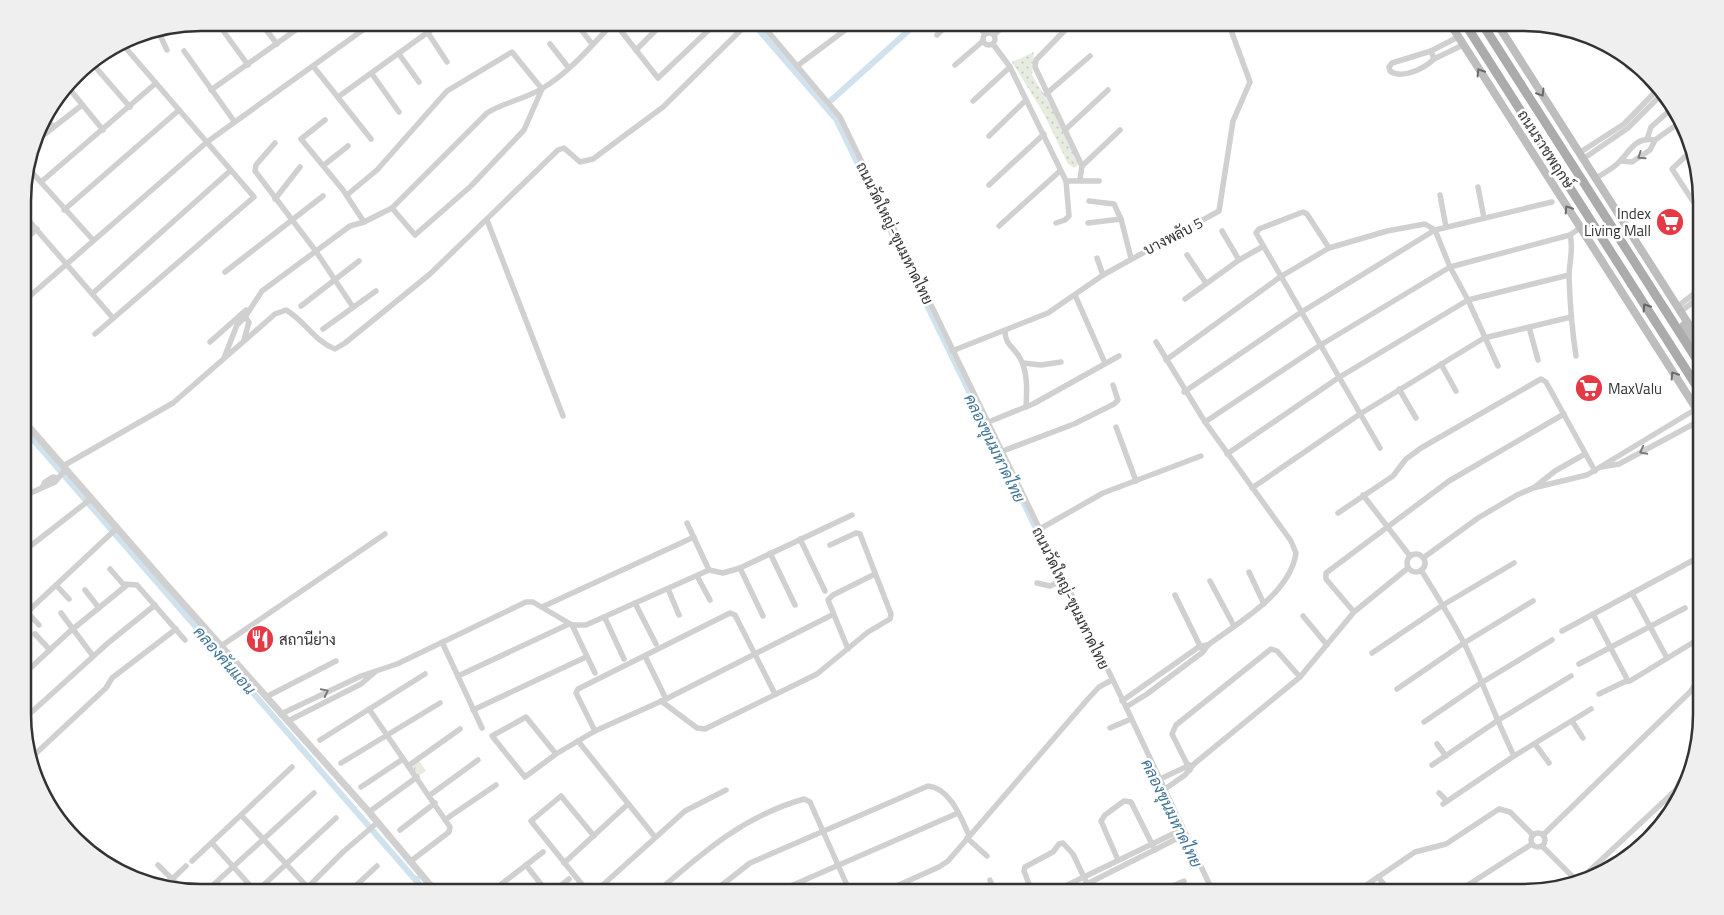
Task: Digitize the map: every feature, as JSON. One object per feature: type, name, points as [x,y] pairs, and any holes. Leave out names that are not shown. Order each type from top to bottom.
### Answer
[{"type":"main road","name":"ถนนราชพฤกษ์","points":[[1454,31],[1693,406]]},
{"type":"main road","name":"ถนนราชพฤกษ์","points":[[1470,31],[1693,380]]},
{"type":"main road","name":"ถนนราชพฤกษ์","points":[[1487,31],[1693,355]]},
{"type":"main road","name":"ถนนราชพฤกษ์","points":[[1502,31],[1693,332]]},
{"type":"main road","points":[[1677,308],[1693,342]]},
{"type":"street","points":[[980,31],[987,45],[993,44]]},
{"type":"street","points":[[999,31],[994,36],[993,44],[1010,67],[1066,181],[1068,216],[1065,220],[1056,223]]},
{"type":"street","points":[[1064,31],[1036,60],[1035,67],[1046,94],[1066,130],[1082,166],[1080,179]]},
{"type":"street","name":"บางพลับ 5","points":[[952,351],[1048,312],[1102,275],[1163,240],[1213,217],[1221,208],[1233,121],[1250,82],[1231,31]]},
{"type":"street","points":[[224,32],[248,65]]},
{"type":"street","points":[[267,32],[276,44]]},
{"type":"street","points":[[211,90],[293,32]]},
{"type":"street","points":[[32,295],[207,142],[361,32]]},
{"type":"street","points":[[583,32],[592,44]]},
{"type":"street","points":[[223,360],[236,325],[262,291],[350,226],[364,222],[392,208],[487,113],[498,106],[542,89],[604,32]]},
{"type":"street","points":[[622,32],[658,78],[707,32]]},
{"type":"street","points":[[636,50],[654,32]]},
{"type":"street","points":[[31,492],[55,482],[61,473],[141,420],[162,411],[275,314],[286,310],[294,314],[325,346],[335,349],[346,343],[430,274],[558,150],[564,148],[575,160],[586,162],[663,106],[740,32]]},
{"type":"street","name":"ถนนวัดใหญ่-ขุนมหาดไทย","points":[[768,32],[840,117],[1061,581],[1110,681],[1126,707],[1127,721],[1160,779],[1183,832],[1209,883]]},
{"type":"street","points":[[797,66],[840,32]]},
{"type":"street","points":[[338,97],[428,33],[447,62]]},
{"type":"street","points":[[955,65],[989,33],[994,36]]},
{"type":"street","points":[[161,37],[167,50]]},
{"type":"street","points":[[1458,37],[1431,51],[1392,63],[1389,65],[1390,72],[1397,74],[1418,69],[1464,45]]},
{"type":"street","points":[[550,44],[568,67]]},
{"type":"street","points":[[95,334],[253,199],[253,195],[230,171],[127,49]]},
{"type":"street","points":[[184,51],[234,121]]},
{"type":"street","points":[[1431,51],[1434,59]]},
{"type":"street","points":[[346,195],[377,170],[447,91],[512,52],[542,89]]},
{"type":"street","points":[[399,54],[419,82]]},
{"type":"street","points":[[1046,94],[1090,56]]},
{"type":"street","points":[[314,66],[371,139]]},
{"type":"street","points":[[973,102],[1010,67]]},
{"type":"street","points":[[96,68],[130,107]]},
{"type":"street","points":[[372,74],[399,112]]},
{"type":"street","points":[[41,182],[156,83]]},
{"type":"street","points":[[392,208],[415,235],[472,186],[524,130],[542,89]]},
{"type":"street","points":[[1066,130],[1108,90]]},
{"type":"street","points":[[72,92],[103,130]]},
{"type":"street","points":[[1581,156],[1626,126],[1656,95]]},
{"type":"street","points":[[989,136],[1026,100]]},
{"type":"street","points":[[46,133],[82,105]]},
{"type":"street","points":[[64,210],[179,110]]},
{"type":"street","points":[[1647,139],[1651,127],[1667,113]]},
{"type":"street","points":[[324,120],[301,139],[324,165],[364,222]]},
{"type":"street","points":[[50,124],[53,127]]},
{"type":"street","points":[[1621,161],[1632,162],[1650,150],[1655,140],[1675,126]]},
{"type":"street","points":[[1082,166],[1120,130]]},
{"type":"street","points":[[989,185],[1044,134]]},
{"type":"street","points":[[1595,179],[1621,161],[1627,150],[1647,139],[1655,140]]},
{"type":"street","points":[[275,143],[255,168],[255,171],[315,250],[354,307]]},
{"type":"street","points":[[324,165],[348,146]]},
{"type":"street","points":[[1686,156],[1672,169],[1693,201]]},
{"type":"street","points":[[275,198],[300,167]]},
{"type":"street","points":[[999,226],[1060,170]]},
{"type":"street","points":[[92,293],[230,171]]},
{"type":"street","points":[[34,174],[64,210],[93,240]]},
{"type":"street","points":[[1066,181],[1080,179],[1099,181]]},
{"type":"street","points":[[1478,188],[1484,218]]},
{"type":"street","points":[[1440,195],[1446,226]]},
{"type":"street","points":[[225,272],[323,196]]},
{"type":"street","points":[[1089,201],[1114,204],[1121,219],[1131,258]]},
{"type":"street","points":[[1184,392],[1300,313],[1435,230],[1552,202]]},
{"type":"street","points":[[1329,248],[1307,214],[1303,212],[1259,229],[1256,236],[1380,448]]},
{"type":"street","points":[[1088,223],[1121,219]]},
{"type":"street","points":[[487,220],[563,416]]},
{"type":"street","points":[[32,224],[113,318]]},
{"type":"street","points":[[1166,360],[1280,277],[1329,248],[1387,231],[1425,224],[1435,230],[1450,267],[1468,300],[1498,366]]},
{"type":"street","points":[[1205,422],[1319,346],[1450,267],[1570,236],[1580,228]]},
{"type":"street","points":[[32,233],[37,229]]},
{"type":"street","points":[[1222,231],[1239,260]]},
{"type":"street","points":[[1570,236],[1572,241],[1569,275],[1571,317],[1576,356]]},
{"type":"street","points":[[1185,299],[1239,260],[1262,247]]},
{"type":"street","points":[[1187,255],[1206,283]]},
{"type":"street","points":[[1097,258],[1102,275]]},
{"type":"street","points":[[301,306],[359,261]]},
{"type":"street","points":[[1227,454],[1338,378],[1468,300],[1569,275]]},
{"type":"street","points":[[322,329],[376,291]]},
{"type":"street","points":[[1075,295],[1105,363]]},
{"type":"street","points":[[1677,308],[1693,295]]},
{"type":"street","points":[[1677,308],[1693,300]]},
{"type":"street","points":[[210,342],[253,305]]},
{"type":"street","points":[[244,317],[249,322],[244,341]]},
{"type":"street","points":[[1252,488],[1399,388],[1484,338],[1571,317]]},
{"type":"street","points":[[1530,327],[1538,360]]},
{"type":"street","points":[[1005,331],[1006,342],[1022,363],[1026,385],[1026,407]]},
{"type":"street","points":[[1126,707],[1147,694],[1203,652],[1208,645],[1264,604],[1280,588],[1296,553],[1291,541],[1184,392],[1156,342]]},
{"type":"street","points":[[986,423],[1026,407],[1119,356]]},
{"type":"street","points":[[1022,363],[1041,366],[1061,362]]},
{"type":"street","points":[[1441,364],[1456,391]]},
{"type":"street","points":[[1338,513],[1393,476],[1406,459],[1421,448],[1539,380],[1546,382],[1595,471]]},
{"type":"street","points":[[1000,452],[1074,424],[1114,404],[1117,396],[1113,385]]},
{"type":"street","points":[[1399,388],[1416,418]]},
{"type":"street","points":[[1354,612],[1325,574],[1456,476],[1564,414]]},
{"type":"street","points":[[1533,488],[1580,477],[1595,471],[1656,433],[1693,416]]},
{"type":"street","points":[[1601,467],[1619,464],[1660,442],[1693,418]]},
{"type":"street","points":[[1116,426],[1136,481]]},
{"type":"street","points":[[32,432],[61,473],[90,500],[370,812],[376,823],[429,884]]},
{"type":"street","points":[[1656,433],[1660,442]]},
{"type":"street","points":[[1423,558],[1492,508],[1533,488],[1555,471],[1585,454]]},
{"type":"street","points":[[1038,530],[1094,497],[1201,456]]},
{"type":"street","points":[[1363,495],[1410,556]]},
{"type":"street","points":[[31,546],[81,509],[90,500]]},
{"type":"street","points":[[281,714],[336,687],[397,664],[526,602],[533,602],[570,624],[586,625],[709,570],[723,573],[740,568],[852,515]]},
{"type":"street","points":[[687,523],[709,570]]},
{"type":"street","points":[[31,607],[116,529]]},
{"type":"street","points":[[645,656],[664,700],[697,728],[703,730],[823,670],[891,616],[860,534],[856,533],[830,545]]},
{"type":"street","points":[[221,646],[385,534]]},
{"type":"street","points":[[542,607],[694,537]]},
{"type":"street","points":[[800,539],[825,590]]},
{"type":"street","points":[[770,553],[795,605]]},
{"type":"street","points":[[1418,554],[1423,558],[1425,563],[1421,570],[1413,572],[1408,568],[1407,560],[1410,556],[1418,554]]},
{"type":"street","points":[[1562,631],[1693,560]]},
{"type":"street","points":[[1372,653],[1443,605],[1514,563]]},
{"type":"street","points":[[110,568],[120,581],[128,585],[137,585],[185,640]]},
{"type":"street","points":[[740,568],[763,616]]},
{"type":"street","points":[[1165,789],[1300,677],[1354,612],[1408,568]]},
{"type":"street","points":[[1421,570],[1464,644],[1514,756]]},
{"type":"street","points":[[1249,572],[1264,604]]},
{"type":"street","points":[[848,649],[832,615],[828,603],[829,598],[875,574]]},
{"type":"street","points":[[697,576],[710,600]]},
{"type":"street","points":[[1037,583],[1053,585],[1061,581]]},
{"type":"street","points":[[1210,581],[1234,626]]},
{"type":"street","points":[[56,585],[69,599]]},
{"type":"street","points":[[31,666],[72,629],[128,585]]},
{"type":"street","points":[[668,588],[679,614]]},
{"type":"street","points":[[85,590],[99,608]]},
{"type":"street","points":[[1632,593],[1667,658]]},
{"type":"street","points":[[1175,595],[1203,652]]},
{"type":"street","points":[[1397,689],[1533,601]]},
{"type":"street","points":[[635,603],[656,644]]},
{"type":"street","points":[[31,713],[93,656],[155,605]]},
{"type":"street","points":[[1579,664],[1685,608]]},
{"type":"street","points":[[61,613],[93,656]]},
{"type":"street","points":[[595,731],[576,693],[577,691],[732,613],[775,694]]},
{"type":"street","points":[[1593,614],[1628,681]]},
{"type":"street","points":[[556,754],[526,717],[492,736],[523,776],[595,731],[664,700],[832,615]]},
{"type":"street","points":[[1303,616],[1327,645]]},
{"type":"street","points":[[605,618],[624,659]]},
{"type":"street","points":[[31,619],[39,626]]},
{"type":"street","points":[[570,624],[594,673]]},
{"type":"street","points":[[458,676],[570,624]]},
{"type":"street","points":[[36,753],[106,688],[112,678],[176,629]]},
{"type":"street","points":[[35,634],[50,650]]},
{"type":"street","points":[[1424,722],[1481,683],[1552,640]]},
{"type":"street","points":[[442,642],[482,728]]},
{"type":"street","points":[[1599,694],[1628,681],[1693,642]]},
{"type":"street","points":[[1122,700],[1200,646],[1208,645]]},
{"type":"street","points":[[1188,768],[1172,734],[1173,729],[1271,649],[1277,651],[1300,677]]},
{"type":"street","points":[[473,710],[586,657]]},
{"type":"street","points":[[266,697],[336,661]]},
{"type":"street","points":[[288,721],[361,684],[377,671]]},
{"type":"street","points":[[320,740],[425,674]]},
{"type":"street","points":[[1432,765],[1497,721],[1571,676]]},
{"type":"street","points":[[902,883],[944,864],[1099,687],[1110,681]]},
{"type":"street","points":[[1543,835],[1693,689]]},
{"type":"street","points":[[341,763],[440,703]]},
{"type":"street","points":[[369,709],[430,795],[450,827],[449,832],[411,861]]},
{"type":"street","points":[[1439,792],[1445,802],[1514,756],[1591,709]]},
{"type":"street","points":[[1110,728],[1127,721]]},
{"type":"street","points":[[1572,721],[1583,738]]},
{"type":"street","points":[[408,766],[460,729]]},
{"type":"street","points":[[578,741],[655,837]]},
{"type":"street","points":[[1437,744],[1446,756]]},
{"type":"street","points":[[1535,744],[1549,764]]},
{"type":"street","points":[[361,787],[403,759]]},
{"type":"street","points":[[430,795],[478,760]]},
{"type":"street","points":[[192,861],[292,767]]},
{"type":"street","points":[[1160,779],[1188,768]]},
{"type":"street","points":[[370,812],[417,777]]},
{"type":"street","points":[[446,819],[496,784]]},
{"type":"street","points":[[724,884],[750,863],[928,786],[936,788],[945,795],[958,813],[968,837],[987,856]]},
{"type":"street","points":[[604,884],[685,812],[726,790]]},
{"type":"street","points":[[1592,869],[1673,793]]},
{"type":"street","points":[[214,884],[314,794]]},
{"type":"street","points":[[581,884],[531,823],[532,820],[560,796],[594,836]]},
{"type":"street","points":[[667,884],[720,839],[757,818],[806,799],[810,802],[847,884]]},
{"type":"street","points":[[1118,860],[1101,821],[1105,815],[1124,801],[1131,802],[1155,850]]},
{"type":"street","points":[[400,830],[435,803]]},
{"type":"street","points":[[564,863],[628,804]]},
{"type":"street","points":[[1369,883],[1415,852],[1446,844],[1499,809],[1510,812],[1533,835]]},
{"type":"street","points":[[796,884],[958,813]]},
{"type":"street","points":[[241,815],[305,884]]},
{"type":"street","points":[[265,884],[336,818]]},
{"type":"street","points":[[316,884],[358,838],[376,823]]},
{"type":"street","points":[[1072,883],[1152,844],[1183,832]]},
{"type":"street","points":[[1533,835],[1538,833],[1543,835]]},
{"type":"street","points":[[1532,844],[1533,835]]},
{"type":"street","points":[[1542,846],[1545,840],[1543,835]]},
{"type":"street","points":[[1090,883],[1155,850],[1173,837]]},
{"type":"street","points":[[212,843],[249,884]]},
{"type":"street","points":[[1029,883],[1024,871],[1025,867],[1053,852],[1061,843],[1069,848],[1086,883]]},
{"type":"street","points":[[1532,844],[1537,847],[1542,846]]},
{"type":"street","points":[[1471,883],[1532,844]]},
{"type":"street","points":[[1542,846],[1572,876]]},
{"type":"street","points":[[502,884],[543,852]]},
{"type":"street","points":[[158,865],[172,879],[186,866]]},
{"type":"street","points":[[526,865],[541,884]]},
{"type":"street","points":[[358,884],[377,866]]},
{"type":"street","points":[[1378,877],[1383,883]]},
{"type":"street","points":[[563,884],[568,879]]},
{"type":"street","points":[[1179,883],[1184,881]]},
{"type":"green space","points":[[1034,52],[1032,75],[1070,138],[1081,163],[1074,168],[1068,164],[1044,114],[1012,62]]},
{"type":"green space","points":[[418,759],[426,771],[417,777],[408,766]]},
{"type":"waterway","points":[[826,105],[908,31]]},
{"type":"waterway","name":"คลองขุนมหาดไทย","points":[[760,32],[836,119],[1049,555]]},
{"type":"waterway","name":"คลองคันแอน","points":[[32,438],[419,884]]},
{"type":"waterway","name":"คลองคันแอน","points":[[417,879],[417,884]]},
{"type":"place","name":"Index Living Mall","points":[[1670,222]]},
{"type":"place","name":"MaxValu","points":[[1589,388]]},
{"type":"place","name":"สถานีย่าง","points":[[260,639]]}]
